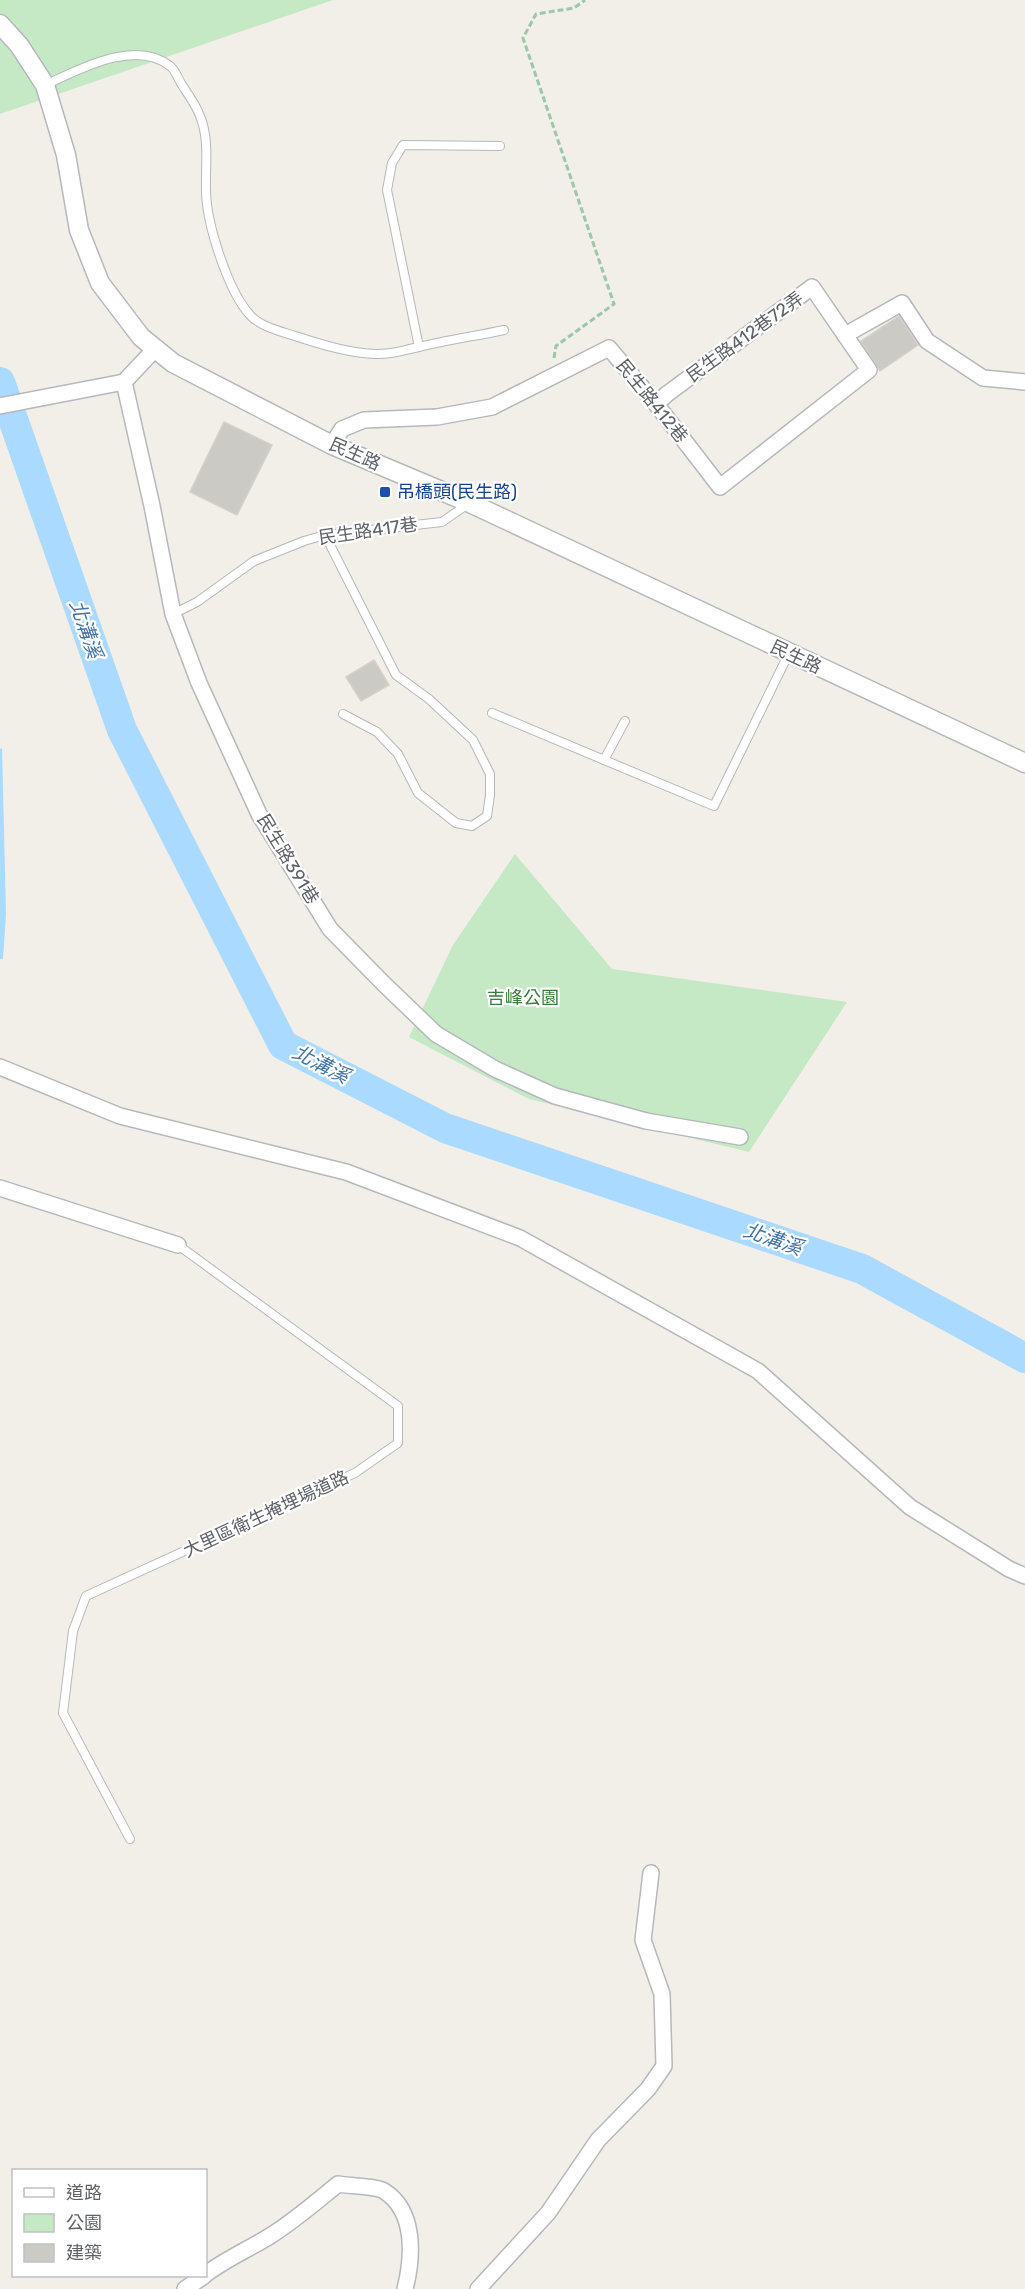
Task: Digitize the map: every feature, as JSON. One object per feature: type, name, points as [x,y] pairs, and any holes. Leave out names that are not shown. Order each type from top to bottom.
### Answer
[{"type":"street","name":"民生路","points":[[0,24],[19,45],[45,85],[66,155],[79,230],[100,283],[141,337],[173,363],[332,445],[470,503],[1025,763]]},
{"type":"street","name":"民生路412巷72弄","points":[[656,404],[812,287],[869,370]]},
{"type":"street","points":[[845,335],[902,303],[927,340],[983,378],[1025,382]]},
{"type":"street","name":"民生路412巷","points":[[332,445],[342,429],[364,420],[437,417],[492,407],[609,348],[720,487],[869,370]]},
{"type":"street","points":[[0,406],[123,382],[155,349]]},
{"type":"street","name":"民生路391巷","points":[[123,382],[150,495],[173,614],[199,683],[259,814],[330,929],[436,1034],[495,1069],[555,1096],[646,1121],[740,1137]]},
{"type":"street","points":[[0,1066],[120,1116],[346,1172],[520,1238],[758,1371],[910,1507],[1009,1569],[1025,1576]]},
{"type":"street","points":[[0,1188],[178,1245]]},
{"type":"street","points":[[478,2289],[548,2213],[598,2140],[648,2089],[664,2066],[662,1994],[643,1940],[651,1873]]},
{"type":"street","points":[[207,2274],[270,2236],[338,2184],[383,2190],[404,2212],[409,2231],[408,2276],[405,2289]]},
{"type":"street","points":[[185,2289],[202,2277]]},
{"type":"lane","points":[[45,85],[91,63],[119,56],[138,55],[170,66],[201,116],[207,159],[208,214],[223,265],[250,316],[269,328],[323,345],[373,354],[397,353],[504,330]]},
{"type":"lane","points":[[418,347],[387,190],[392,163],[403,145],[500,146]]},
{"type":"lane","name":"民生路417巷","points":[[173,614],[197,602],[254,561],[304,541],[325,535],[442,522],[470,503]]},
{"type":"lane","points":[[325,535],[396,675],[429,699],[474,740],[490,774],[487,816],[472,826],[456,823],[418,793],[398,754],[377,732],[343,714]]},
{"type":"lane","points":[[492,713],[714,806],[789,653]]},
{"type":"lane","points":[[604,760],[625,721]]},
{"type":"lane","name":"大里區衛生掩埋場道路","points":[[130,1839],[63,1713],[73,1631],[86,1596],[355,1473],[398,1443],[398,1406],[178,1245]]},
{"type":"path","points":[[552,377],[556,346],[614,304],[523,38],[536,14],[574,8],[585,0]]},
{"type":"green space","points":[[0,0],[333,0],[0,114]]},
{"type":"green space","name":"吉峰公園","points":[[515,854],[612,969],[847,1002],[749,1152],[529,1099],[409,1037],[453,945]]},
{"type":"water","points":[[2,748],[6,914],[3,959],[0,959],[0,749]]},
{"type":"building","points":[[899,316],[918,345],[880,371],[861,341]]},
{"type":"building","points":[[224,422],[272,445],[237,515],[190,492]]},
{"type":"building","points":[[374,660],[389,685],[361,701],[346,677]]},
{"type":"waterway","name":"北溝溪","points":[[0,382],[122,730],[283,1045],[445,1128],[862,1269],[1025,1358]]},
{"type":"place","name":"吊橋頭(民生路)","points":[[385,492]]}]
